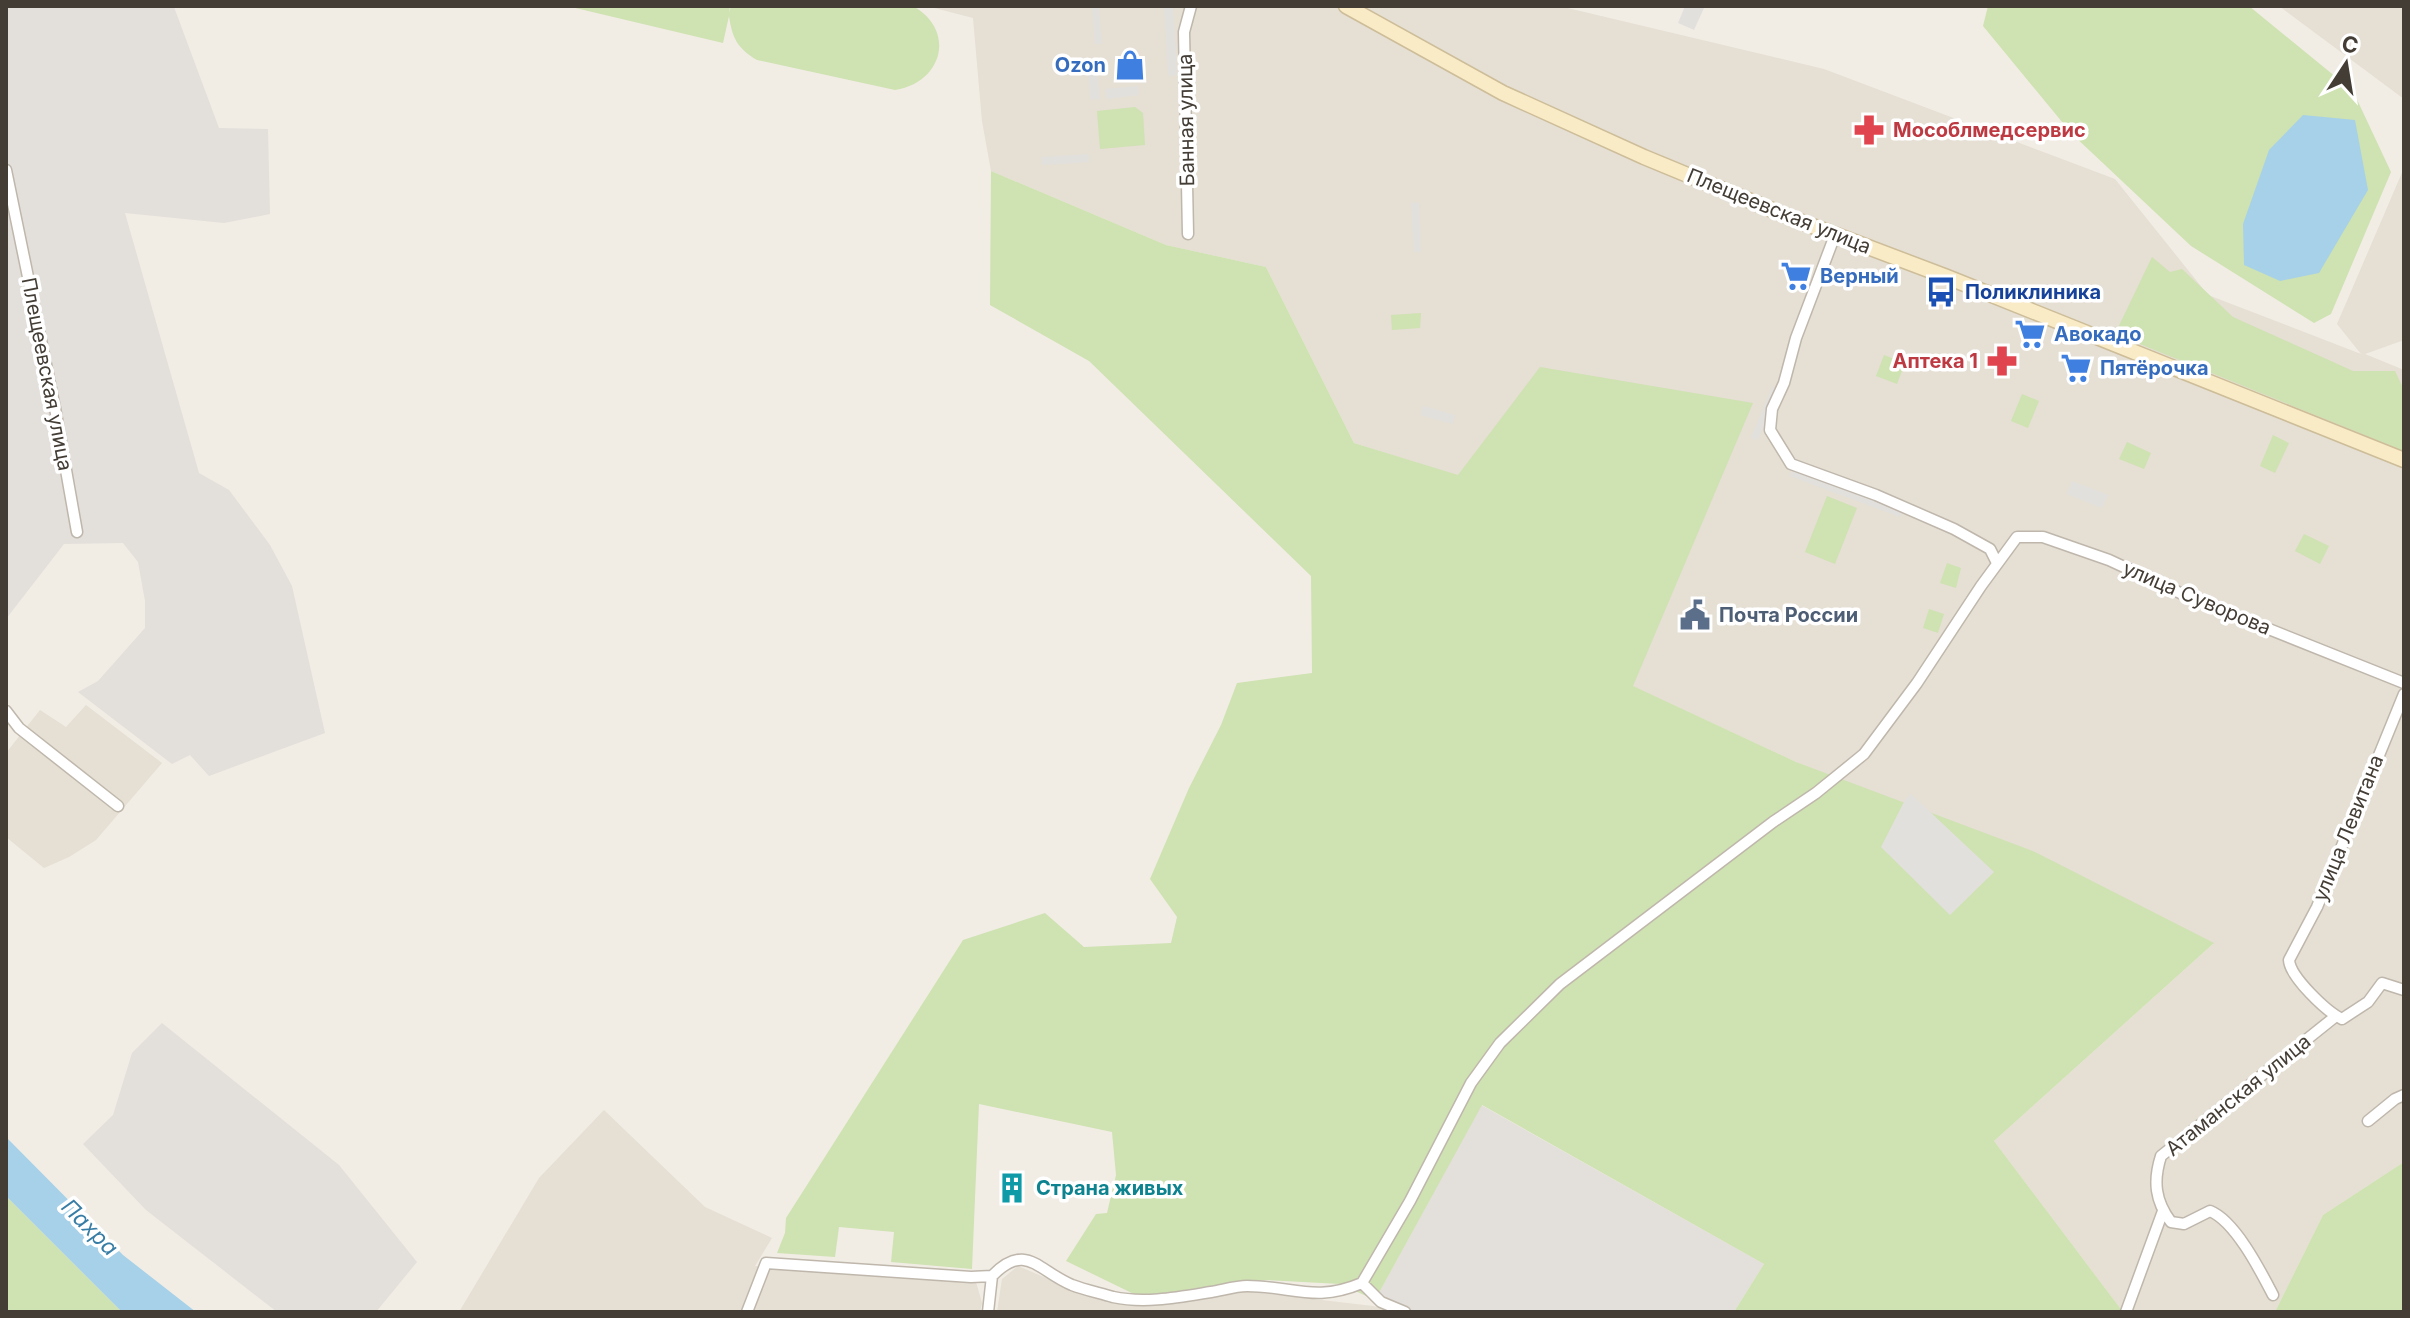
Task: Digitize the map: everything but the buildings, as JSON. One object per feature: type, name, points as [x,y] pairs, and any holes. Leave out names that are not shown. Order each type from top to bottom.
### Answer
[{"type":"street","name":"Банная улица","points":[[1188,234],[1184,32],[1191,6]]},
{"type":"street","name":"Плещеевская улица","points":[[1346,6],[1537,109],[1644,157],[2404,460]]},
{"type":"street","name":"Плещеевская улица","points":[[6,170],[77,532]]},
{"type":"street","points":[[988,1312],[992,1276],[1006,1262],[1020,1259],[1034,1263],[1071,1285],[1140,1301],[1246,1285],[1329,1293],[1362,1283],[1410,1201],[1471,1083],[1500,1043],[1560,984],[1864,754],[1917,683],[1997,563],[1990,549],[1944,524],[1791,464],[1770,430],[1772,409],[1784,383],[1789,358],[1835,235]]},
{"type":"street","name":"улица Суворова","points":[[1997,563],[2017,537],[2043,537],[2109,560],[2191,598],[2404,683]]},
{"type":"street","name":"улица Левитана","points":[[2336,1016],[2308,991],[2289,967],[2289,960],[2317,907],[2404,694]]},
{"type":"street","points":[[6,711],[19,728],[118,806]]},
{"type":"street","name":"Атаманская улица","points":[[2163,1211],[2156,1188],[2161,1156],[2336,1016],[2342,1019],[2358,1011],[2382,983],[2404,990]]},
{"type":"street","points":[[2368,1121],[2404,1095]]},
{"type":"street","points":[[2163,1211],[2171,1222],[2184,1224],[2210,1211],[2222,1215],[2273,1295]]},
{"type":"street","points":[[2126,1312],[2163,1211]]},
{"type":"street","points":[[747,1312],[766,1263],[992,1276]]},
{"type":"street","points":[[1362,1283],[1381,1302],[1405,1312]]},
{"type":"shaded area","points":[[6,6],[177,6],[174,7],[219,128],[268,129],[270,214],[224,223],[125,213],[199,473],[229,490],[270,545],[292,586],[325,733],[209,776],[190,755],[172,764],[78,692],[98,681],[145,628],[145,601],[138,562],[123,543],[64,544],[6,619]]},
{"type":"shaded area","points":[[927,6],[1559,6],[1824,69],[2115,179],[2208,295],[2361,354],[2337,324],[2404,168],[2404,340],[2365,354],[2404,370],[2404,1162],[2323,1215],[2275,1312],[2123,1312],[1994,1141],[2213,944],[1796,762],[1632,686],[1541,367],[1459,476],[1354,443],[1266,267],[1166,245],[991,171],[982,121],[973,18]]},
{"type":"shaded area","points":[[1164,6],[1173,6],[1177,75],[1168,76]]},
{"type":"shaded area","points":[[1685,6],[1705,6],[1694,30],[1678,23]]},
{"type":"shaded area","points":[[2279,6],[2404,6],[2404,99]]},
{"type":"shaded area","points":[[1092,7],[1099,7],[1102,44],[1095,44]]},
{"type":"shaded area","points":[[1088,68],[1097,68],[1100,99],[1090,100]]},
{"type":"shaded area","points":[[1138,86],[1139,95],[1106,99],[1105,89]]},
{"type":"shaded area","points":[[1089,154],[1089,162],[1042,165],[1041,157]]},
{"type":"shaded area","points":[[1419,202],[1421,252],[1414,252],[1411,203]]},
{"type":"shaded area","points":[[1772,387],[1778,389],[1758,440],[1751,438]]},
{"type":"shaded area","points":[[1423,406],[1455,415],[1453,424],[1420,415]]},
{"type":"shaded area","points":[[1793,468],[1904,509],[1900,517],[1790,476]]},
{"type":"shaded area","points":[[2072,481],[2108,495],[2102,508],[2067,494]]},
{"type":"shaded area","points":[[86,705],[162,763],[96,840],[44,868],[6,837],[6,753],[40,710],[66,727]]},
{"type":"shaded area","points":[[1911,794],[1994,872],[1950,915],[1881,847]]},
{"type":"shaded area","points":[[162,1023],[339,1165],[417,1262],[376,1312],[277,1312],[146,1210],[83,1144],[113,1115],[132,1053]]},
{"type":"shaded area","points":[[1481,1105],[1764,1264],[1734,1312],[1402,1312],[1375,1300]]},
{"type":"shaded area","points":[[604,1110],[705,1207],[772,1238],[755,1266],[976,1282],[982,1303],[980,1312],[459,1312],[539,1178]]},
{"type":"shaded area","points":[[1018,1266],[1065,1286],[1141,1304],[1236,1290],[1373,1306],[1396,1312],[997,1312],[1002,1279]]},
{"type":"green space","points":[[567,6],[730,6],[729,13],[731,6],[913,6],[927,16],[935,29],[939,42],[938,55],[924,77],[895,90],[757,60],[737,42],[729,16],[723,43]]},
{"type":"green space","points":[[1988,6],[2249,6],[2353,91],[2391,172],[2331,314],[2314,323],[2191,246],[2072,134],[1983,26]]},
{"type":"green space","points":[[1135,107],[1143,113],[1145,145],[1100,149],[1097,111]]},
{"type":"green space","points":[[991,171],[1166,245],[1266,267],[1354,443],[1458,475],[1540,367],[1753,403],[1633,686],[1796,762],[2035,852],[2214,943],[1994,1141],[2123,1312],[1734,1312],[1764,1264],[1482,1105],[1375,1300],[1340,1284],[1267,1280],[1140,1297],[1066,1261],[1096,1214],[1107,1213],[1116,1175],[1112,1132],[979,1104],[972,1269],[891,1262],[894,1232],[839,1227],[835,1257],[777,1253],[785,1233],[786,1218],[963,940],[1045,913],[1084,947],[1171,943],[1177,917],[1150,879],[1189,788],[1221,725],[1237,683],[1312,673],[1311,576],[1089,361],[990,305]]},
{"type":"green space","points":[[2152,257],[2170,272],[2182,269],[2233,317],[2353,371],[2395,371],[2404,390],[2404,451],[2115,334]]},
{"type":"green space","points":[[1421,313],[1420,328],[1392,330],[1391,315]]},
{"type":"green space","points":[[1884,355],[1905,363],[1897,384],[1876,376]]},
{"type":"green space","points":[[2022,394],[2039,401],[2028,428],[2011,421]]},
{"type":"green space","points":[[2273,435],[2289,443],[2275,473],[2260,466]]},
{"type":"green space","points":[[2127,442],[2151,453],[2144,469],[2119,459]]},
{"type":"green space","points":[[1827,496],[1857,508],[1835,564],[1805,552]]},
{"type":"green space","points":[[2304,534],[2329,546],[2320,564],[2295,551]]},
{"type":"green space","points":[[1947,563],[1961,568],[1956,588],[1940,583]]},
{"type":"green space","points":[[1929,609],[1944,614],[1938,633],[1923,628]]},
{"type":"green space","points":[[2404,1162],[2404,1312],[2275,1312],[2323,1215]]},
{"type":"green space","points":[[6,1196],[122,1312],[6,1312]]},
{"type":"water","points":[[2303,115],[2355,120],[2368,190],[2319,273],[2280,281],[2244,265],[2243,224],[2269,150]]},
{"type":"water","name":"Пахра","points":[[6,1137],[123,1255],[196,1312],[122,1312],[6,1196]]},
{"type":"place","name":"Ozon","points":[[1130,65]]},
{"type":"place","name":"Мособлмедсервис","points":[[1869,130]]},
{"type":"place","name":"Верный","points":[[1796,276]]},
{"type":"place","name":"Поликлиника","points":[[1941,292]]},
{"type":"place","name":"Авокадо","points":[[2030,334]]},
{"type":"place","name":"Аптека 1","points":[[2002,361]]},
{"type":"place","name":"Пятёрочка","points":[[2076,368]]},
{"type":"place","name":"Почта России","points":[[1695,615]]},
{"type":"place","name":"Страна живых","points":[[1012,1188]]}]
